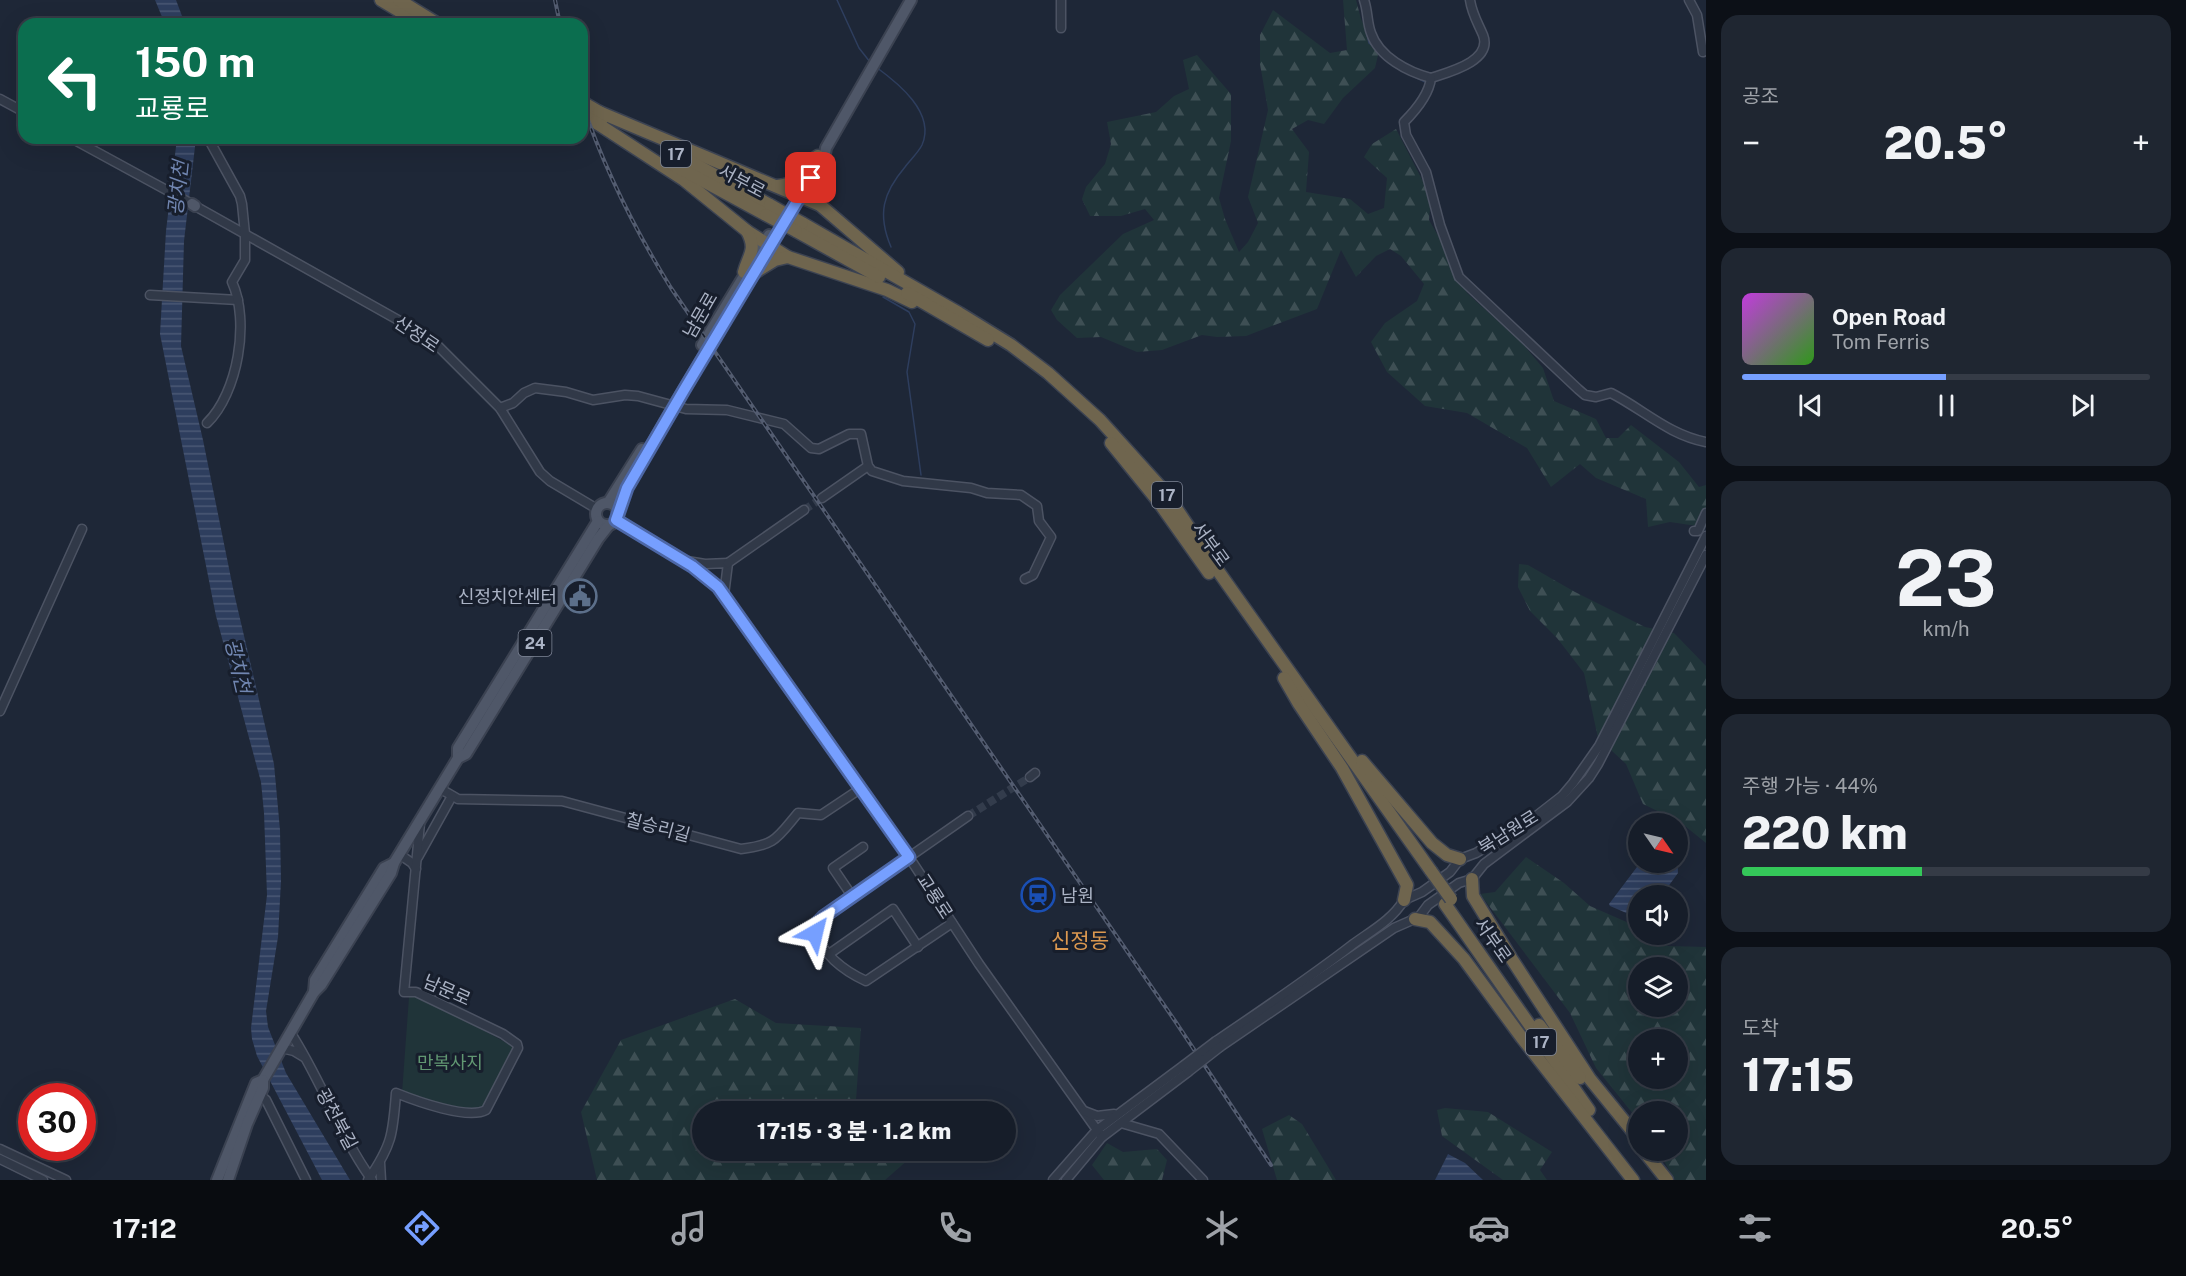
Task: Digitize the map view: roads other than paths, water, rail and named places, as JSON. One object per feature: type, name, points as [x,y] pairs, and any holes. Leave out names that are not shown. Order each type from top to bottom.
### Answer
[{"type":"highway","points":[[381,0],[412,18]]},
{"type":"highway","points":[[399,0],[428,18]]},
{"type":"highway","name":"서부로","points":[[588,108],[597,117],[1011,345],[1048,373],[1100,420],[1166,493],[1288,675],[1448,902],[1539,1025],[1628,1132]]},
{"type":"highway","name":"서부로","points":[[588,116],[597,117]]},
{"type":"highway","points":[[597,117],[777,186],[820,205],[891,267],[957,317]]},
{"type":"highway","points":[[597,117],[684,180],[747,231],[788,257],[887,290],[957,317]]},
{"type":"highway","points":[[777,186],[794,182],[800,178],[813,160],[822,155]]},
{"type":"highway","points":[[820,205],[814,187],[822,155]]},
{"type":"highway","points":[[747,231],[753,246],[747,263],[749,273],[775,260],[788,257]]},
{"type":"highway","points":[[1288,675],[1314,698],[1365,765],[1432,843],[1448,855],[1462,858]]},
{"type":"highway","points":[[1288,675],[1299,704],[1342,768],[1407,885],[1402,903]]},
{"type":"highway","points":[[1474,876],[1473,896],[1511,958],[1590,1078],[1628,1126]]},
{"type":"highway","name":"서부로","points":[[1448,902],[1638,1180]]},
{"type":"highway","points":[[1413,919],[1430,922],[1464,959],[1522,1038],[1633,1180]]},
{"type":"highway","points":[[1652,1161],[1667,1180]]},
{"type":"main road","name":"남문로","points":[[608,503],[670,406],[822,155],[911,0]]},
{"type":"main road","name":"남문로","points":[[263,1080],[314,992],[315,980],[384,868],[396,858],[420,820],[458,758],[458,748],[571,575],[614,519],[627,488],[670,406]]},
{"type":"main road","points":[[608,503],[614,506],[614,519],[602,524],[597,515],[600,505],[608,503]]},
{"type":"main road","name":"남문로","points":[[571,575],[597,515]]},
{"type":"main road","points":[[217,1180],[230,1157],[263,1088],[263,1080],[256,1083],[230,1157],[228,1180]]},
{"type":"street","points":[[1061,0],[1061,28]]},
{"type":"street","points":[[1365,0],[1370,31],[1376,45],[1393,61],[1431,78],[1480,57],[1486,47],[1484,37],[1472,12],[1470,0]]},
{"type":"street","points":[[1689,0],[1696,15],[1703,52]]},
{"type":"street","points":[[1431,78],[1430,89],[1404,122],[1406,135],[1426,172],[1440,225],[1459,277],[1585,395],[1596,397],[1611,393],[1672,431],[1688,439],[1706,442]]},
{"type":"street","points":[[0,99],[18,109]]},
{"type":"street","name":"산정로","points":[[82,144],[423,334],[435,343],[500,408],[540,472],[597,515]]},
{"type":"street","points":[[207,423],[214,416],[236,368],[239,346],[238,300],[232,282],[245,260],[245,234],[240,196],[211,144]]},
{"type":"street","points":[[152,295],[238,300]]},
{"type":"street","points":[[500,408],[513,403],[524,393],[535,388],[566,392],[593,400],[625,395],[638,396],[670,406],[727,410],[784,424],[811,448],[819,449],[849,434],[861,434],[868,466],[876,474],[903,481],[971,488],[987,493],[1018,494],[1037,506],[1039,521],[1051,537],[1033,575],[1025,579]]},
{"type":"street","points":[[822,498],[868,466]]},
{"type":"street","points":[[683,561],[705,564],[728,563],[804,510]]},
{"type":"street","points":[[1694,531],[1698,531],[1706,513]]},
{"type":"street","name":"교룡로","points":[[614,519],[683,561],[718,587],[909,857],[978,964],[1099,1133]]},
{"type":"street","points":[[0,711],[82,529]]},
{"type":"street","name":"북남원로","points":[[1218,1044],[1390,917],[1402,903],[1441,879],[1462,858],[1476,853],[1535,817],[1562,796],[1599,746],[1706,536]]},
{"type":"street","name":"북남원로","points":[[1218,1044],[1394,928],[1421,915],[1428,905],[1459,883],[1474,876],[1484,864],[1567,802],[1588,778],[1605,750],[1706,555]]},
{"type":"street","points":[[724,596],[728,563]]},
{"type":"street","name":"칠승리길","points":[[439,788],[458,799],[562,801],[741,849],[771,843],[778,838],[798,813],[821,815],[860,789]]},
{"type":"street","points":[[396,858],[416,864],[452,796]]},
{"type":"street","points":[[952,923],[866,981],[835,963],[815,933],[816,924],[968,816]]},
{"type":"street","name":"남문로","points":[[380,1163],[391,1140],[396,1093],[461,1113],[474,1115],[481,1113],[486,1110],[518,1048],[517,1044],[503,1035],[416,992],[404,992],[420,820]]},
{"type":"street","points":[[852,897],[833,868],[863,847]]},
{"type":"street","points":[[1462,858],[1474,861],[1474,876]]},
{"type":"street","points":[[1402,903],[1402,914],[1413,919]]},
{"type":"street","points":[[829,954],[893,909],[918,947]]},
{"type":"street","name":"광천북길","points":[[290,1032],[301,1048],[370,1179]]},
{"type":"street","points":[[1053,1180],[1099,1133],[1218,1044]]},
{"type":"street","points":[[280,1049],[294,1051],[304,1057]]},
{"type":"street","points":[[260,1094],[266,1100],[306,1180]]},
{"type":"street","points":[[1083,1110],[1097,1116],[1119,1118],[1159,1134],[1203,1180]]},
{"type":"street","points":[[1066,1180],[1099,1133]]},
{"type":"street","points":[[0,1149],[66,1180]]},
{"type":"street","points":[[0,1159],[43,1180]]},
{"type":"street","points":[[370,1179],[380,1163]]},
{"type":"street","points":[[380,1163],[381,1180]]},
{"type":"water","points":[[155,0],[176,0],[183,18],[162,18]]},
{"type":"water","name":"광치천","points":[[176,144],[195,144],[184,241],[181,346],[234,593],[274,764],[280,830],[281,881],[278,937],[266,1011],[268,1027],[286,1073],[350,1180],[322,1180],[257,1056],[252,1039],[251,1028],[267,895],[261,782],[216,616],[160,334],[166,231]]},
{"type":"water","points":[[1632,873],[1678,873],[1669,885],[1628,885],[1628,914],[1609,904]]},
{"type":"water","points":[[1448,1154],[1465,1163],[1483,1180],[1435,1180]]},
{"type":"waterway","points":[[837,0],[859,48],[870,62]]},
{"type":"waterway","points":[[1365,26],[1369,43],[1375,48]]},
{"type":"waterway","points":[[876,67],[904,90],[912,100],[924,122],[925,133],[922,145],[887,195],[883,214],[891,247]]},
{"type":"waterway","points":[[1407,73],[1425,82]]},
{"type":"waterway","points":[[883,297],[909,312],[915,324],[907,372],[921,475]]},
{"type":"tunnel","points":[[804,510],[822,498]]},
{"type":"tunnel","points":[[968,816],[1030,777]]},
{"type":"railway","points":[[555,0],[559,18]]},
{"type":"railway","points":[[588,119],[621,198],[671,288],[1175,1021],[1271,1165]]},
{"type":"place","name":"신정치안센터","points":[[580,596]]},
{"type":"place","name":"남원","points":[[1038,895]]},
{"type":"district","name":"신정동","points":[[1080,940]]},
{"type":"park label","name":"만복사지","points":[[450,1062]]}]
